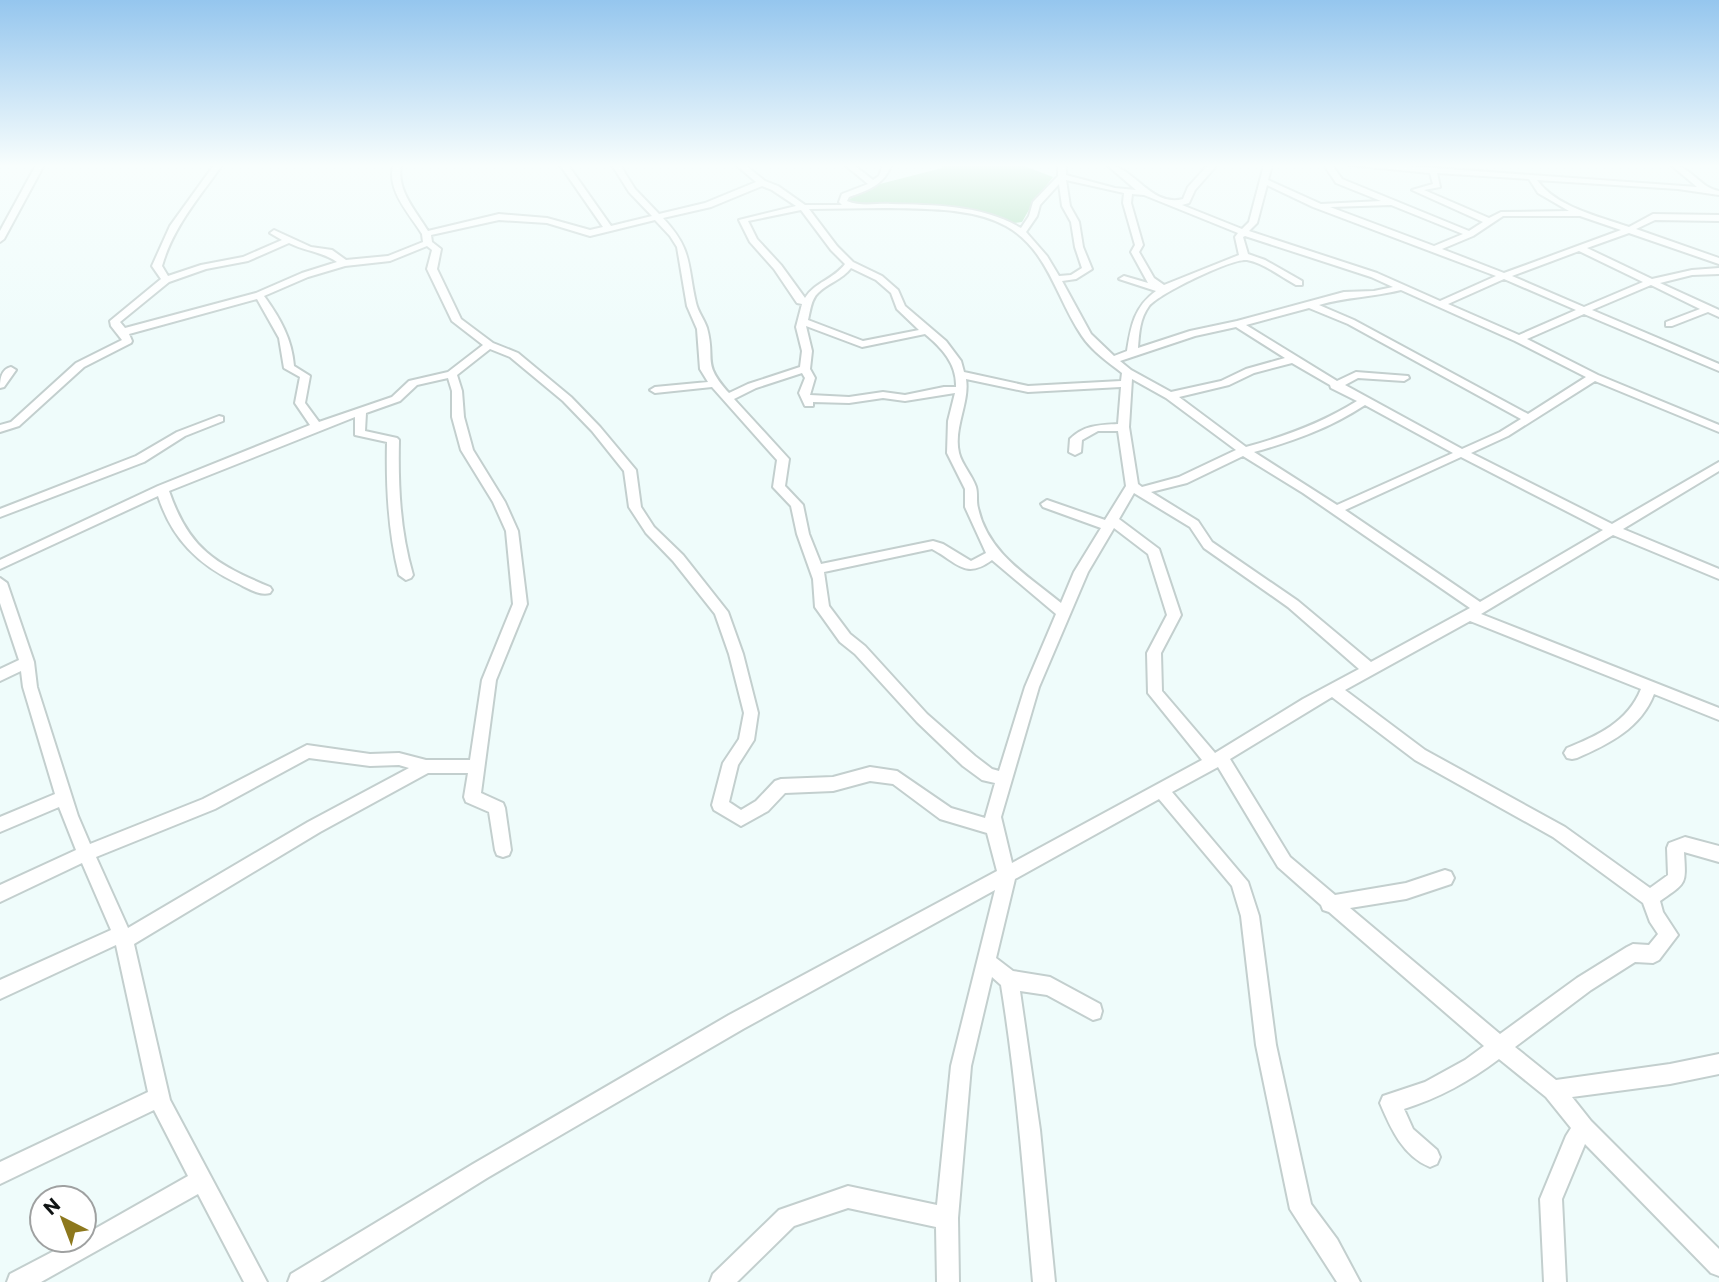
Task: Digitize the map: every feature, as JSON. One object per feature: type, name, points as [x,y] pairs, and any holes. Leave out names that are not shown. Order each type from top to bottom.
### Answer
[{"type":"street","points":[[166,280],[157,266],[160,253],[176,225]]},
{"type":"street","points":[[420,225],[437,249],[432,269],[457,321],[489,345],[514,355],[568,399],[596,429],[630,470],[635,507],[650,530],[678,558],[721,611],[736,654],[751,713],[746,740],[731,763],[720,805],[741,820],[762,806],[781,786],[833,784],[870,774],[897,778],[946,814],[994,828]]},
{"type":"street","points":[[123,332],[195,315],[259,295],[305,275],[344,263],[390,258],[427,238],[472,225]]},
{"type":"street","points":[[561,225],[590,233],[622,225]]},
{"type":"street","points":[[663,225],[681,247],[692,306],[702,329],[705,369],[727,398],[783,459],[779,487],[797,505],[803,534],[816,569],[822,607],[845,638],[860,649],[922,718],[988,775],[1005,779]]},
{"type":"street","points":[[745,225],[753,240],[778,267],[800,301],[808,301]]},
{"type":"street","points":[[818,225],[850,264],[879,278],[895,292],[900,307],[956,361],[961,390],[954,421],[953,453],[971,489],[971,507],[993,554],[1064,613]]},
{"type":"street","points":[[1011,225],[1023,232],[1050,267],[1088,337],[1126,378],[1170,396],[1244,451],[1335,510],[1474,612],[1649,688],[1719,714]]},
{"type":"street","points":[[1023,232],[1027,225]]},
{"type":"street","points":[[1056,279],[1073,277],[1087,269],[1079,247],[1075,225]]},
{"type":"street","points":[[1133,225],[1139,246],[1135,252],[1150,280],[1161,289]]},
{"type":"street","points":[[1224,225],[1292,246],[1442,303],[1594,377],[1719,429]]},
{"type":"street","points":[[1244,256],[1239,237],[1251,225]]},
{"type":"street","points":[[1371,225],[1505,276],[1719,368]]},
{"type":"street","points":[[1447,225],[1470,234]]},
{"type":"street","points":[[1435,248],[1470,234],[1485,225]]},
{"type":"street","points":[[1614,225],[1719,261]]},
{"type":"street","points":[[1442,303],[1639,225]]},
{"type":"street","points":[[274,233],[309,249],[329,252],[344,263]]},
{"type":"street","points":[[0,429],[15,424],[80,365],[127,341],[116,326],[119,316],[166,280],[204,267],[245,258],[289,240]]},
{"type":"street","points":[[1579,248],[1719,314]]},
{"type":"street","points":[[1132,353],[1137,317],[1141,309],[1161,289],[1244,256],[1262,262],[1298,283]]},
{"type":"street","points":[[850,264],[843,273],[814,291],[808,301],[801,327],[807,359],[805,369],[810,378],[804,393],[807,401],[849,400],[883,395],[905,398],[944,390],[961,390]]},
{"type":"street","points":[[1519,339],[1560,324],[1651,281],[1692,271],[1719,271]]},
{"type":"street","points":[[1124,279],[1161,289]]},
{"type":"street","points":[[1112,360],[1193,333],[1238,324],[1344,295],[1374,294],[1402,287]]},
{"type":"street","points":[[259,295],[281,326],[289,353],[289,368],[305,376],[300,402],[317,426]]},
{"type":"street","points":[[1311,305],[1351,322],[1528,418]]},
{"type":"street","points":[[1669,324],[1708,309]]},
{"type":"street","points":[[803,322],[862,344],[927,331]]},
{"type":"street","points":[[1238,324],[1335,386],[1464,454],[1614,531],[1719,574]]},
{"type":"street","points":[[0,565],[162,489],[317,426],[396,398],[414,383],[452,374],[489,345]]},
{"type":"street","points":[[1170,396],[1225,383],[1250,372],[1291,360]]},
{"type":"street","points":[[1335,386],[1356,375],[1370,363]]},
{"type":"street","points":[[727,398],[752,386],[805,369]]},
{"type":"street","points":[[0,385],[11,370]]},
{"type":"street","points":[[452,374],[457,391],[458,417],[467,450],[499,502],[512,531],[520,604],[489,680],[471,797],[497,808],[503,850]]},
{"type":"street","points":[[959,374],[1027,388],[1076,387],[1126,378]]},
{"type":"street","points":[[1356,375],[1404,378]]},
{"type":"street","points":[[1335,510],[1504,434],[1594,377]]},
{"type":"street","points":[[1126,378],[1123,427],[1136,488],[1194,524],[1208,545],[1293,604],[1369,669]]},
{"type":"street","points":[[654,390],[715,384]]},
{"type":"street","points":[[948,1282],[947,1218],[961,1066],[1007,875],[993,817],[1032,687],[1081,572],[1110,523],[1136,488],[1182,481],[1244,451],[1294,437],[1336,419],[1365,401]]},
{"type":"street","points":[[361,411],[359,433],[393,440],[392,490],[400,557],[406,575]]},
{"type":"street","points":[[0,513],[97,477],[219,419]]},
{"type":"street","points":[[1075,452],[1076,439],[1087,431],[1123,427]]},
{"type":"street","points":[[300,1282],[480,1171],[736,1023],[1217,760],[1333,689],[1614,531],[1719,466]]},
{"type":"street","points":[[162,489],[168,510],[182,536],[197,554],[235,578],[265,590]]},
{"type":"street","points":[[1047,504],[1110,523],[1154,552],[1174,615],[1154,653],[1155,693],[1217,760],[1284,862],[1329,904],[1553,1090],[1584,1128],[1719,1265]]},
{"type":"street","points":[[816,569],[933,545],[942,547],[969,566],[975,566],[993,554]]},
{"type":"street","points":[[0,583],[27,662],[30,687],[65,797],[122,937],[160,1097],[256,1282]]},
{"type":"street","points":[[0,675],[27,662]]},
{"type":"street","points":[[1572,753],[1611,737],[1633,716],[1647,696],[1649,688]]},
{"type":"street","points":[[1333,689],[1420,755],[1559,832],[1650,898],[1656,916],[1669,935],[1653,954],[1633,953],[1584,984],[1511,1041],[1499,1045],[1472,1067],[1429,1091],[1390,1103],[1406,1136],[1430,1157]]},
{"type":"street","points":[[0,894],[86,853],[209,804],[307,751],[370,760],[399,759],[426,767],[475,766]]},
{"type":"street","points":[[0,990],[122,937],[314,827],[426,767]]},
{"type":"street","points":[[1161,790],[1239,882],[1250,916],[1266,1045],[1301,1209],[1329,1247],[1349,1282]]},
{"type":"street","points":[[0,825],[65,797]]},
{"type":"street","points":[[1650,898],[1677,879],[1675,848],[1685,844],[1719,854]]},
{"type":"street","points":[[1329,904],[1406,891],[1445,878]]},
{"type":"street","points":[[986,962],[1009,980],[1050,986],[1093,1011]]},
{"type":"street","points":[[1009,980],[1030,1130],[1044,1282]]},
{"type":"street","points":[[1553,1090],[1670,1074],[1719,1064]]},
{"type":"street","points":[[0,1173],[160,1097]]},
{"type":"street","points":[[1555,1282],[1551,1199],[1573,1143],[1584,1128]]},
{"type":"street","points":[[18,1282],[202,1180]]},
{"type":"street","points":[[730,1278],[787,1218],[848,1197],[947,1218]]}]
